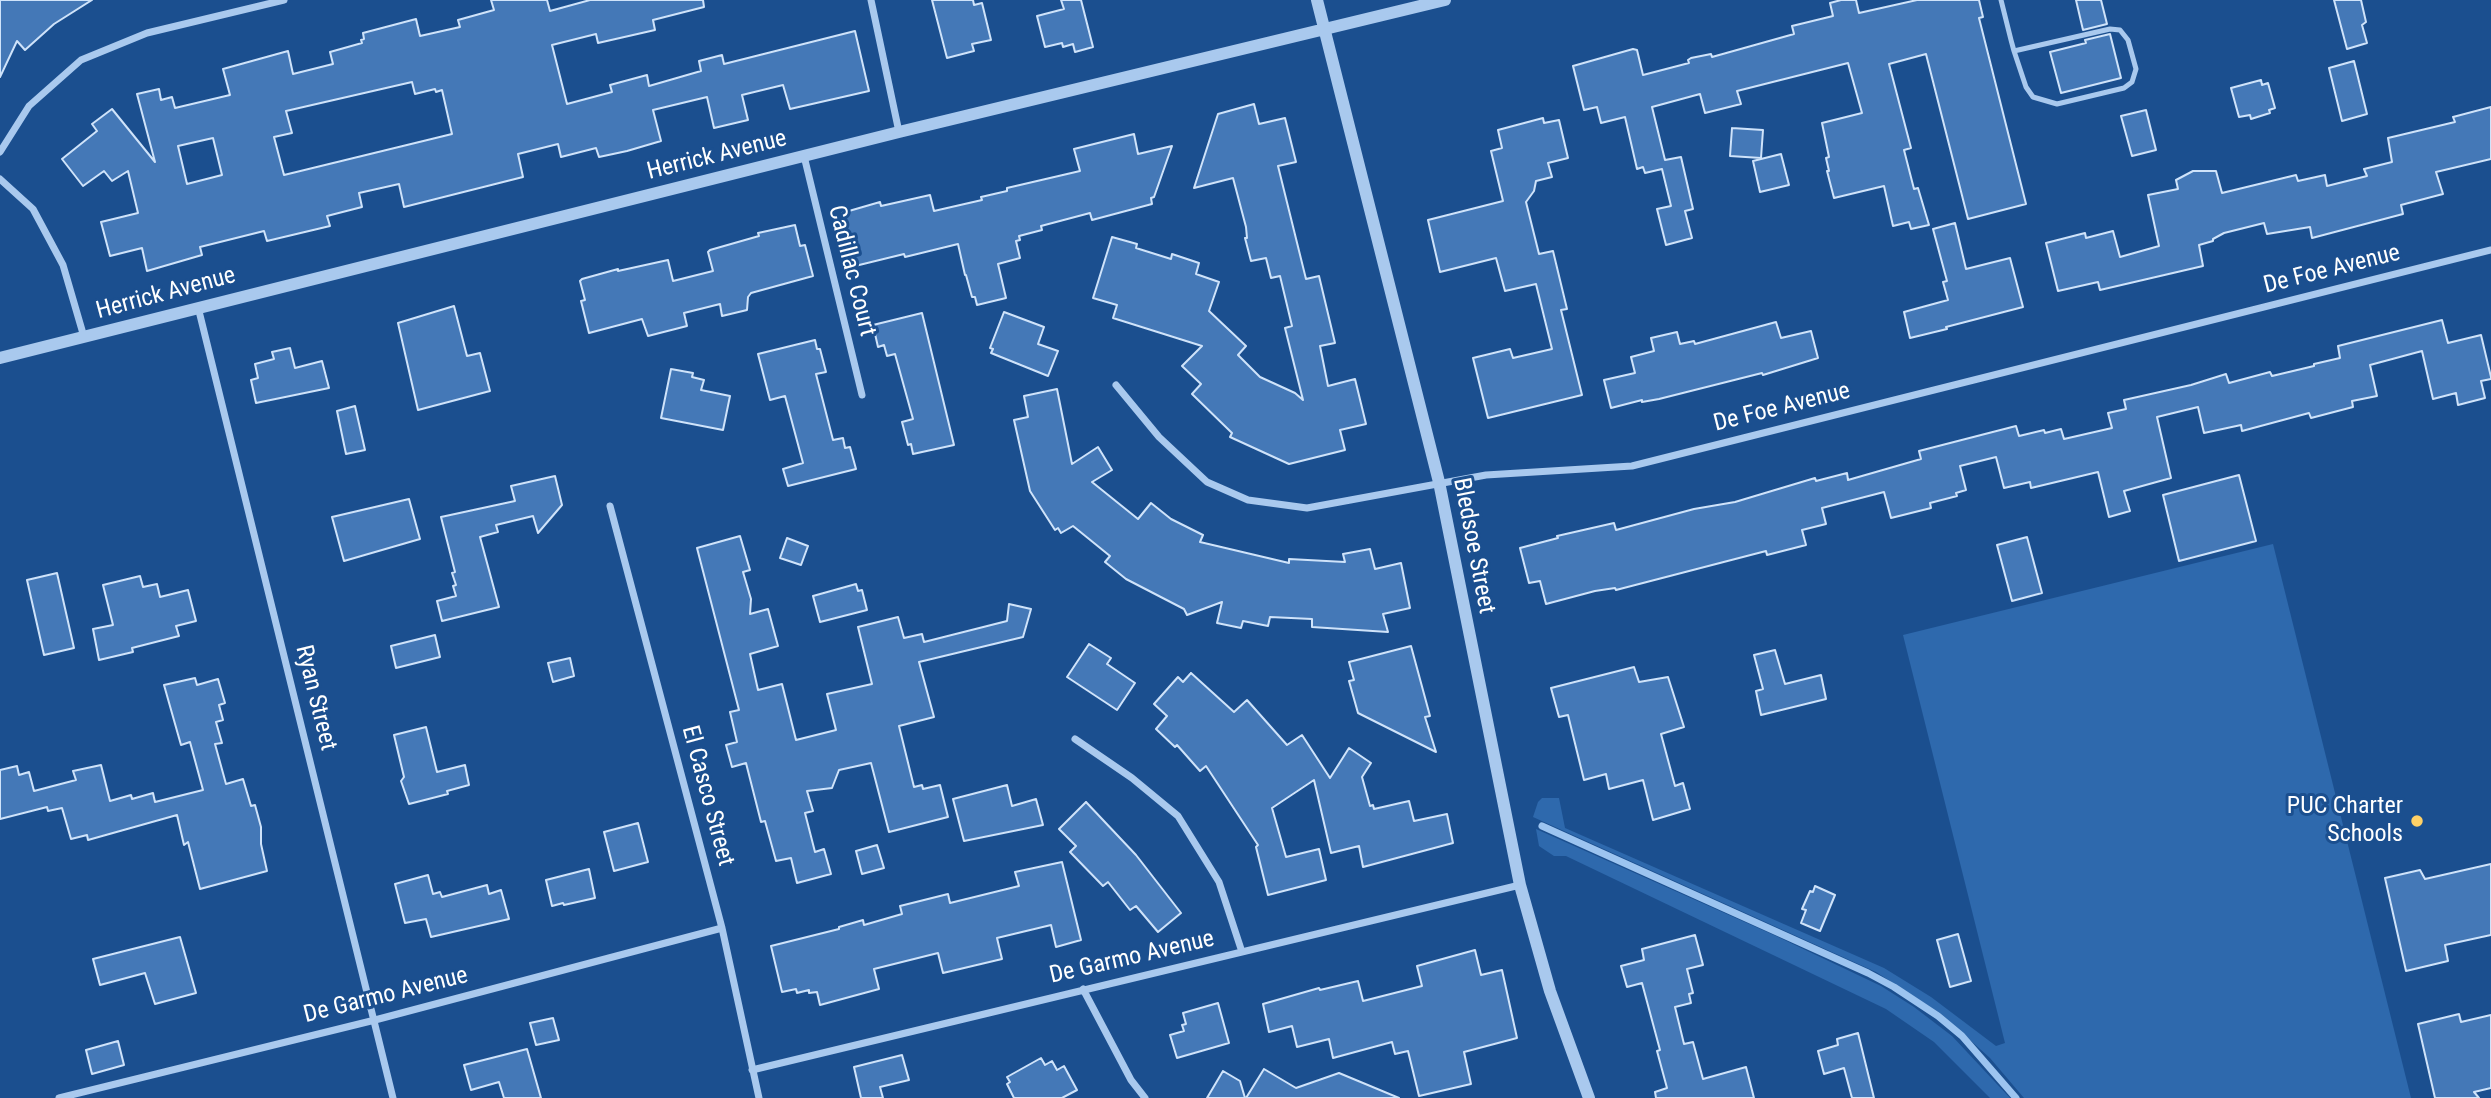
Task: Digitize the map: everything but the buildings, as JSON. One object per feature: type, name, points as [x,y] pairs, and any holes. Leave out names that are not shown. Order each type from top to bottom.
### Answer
[{"type":"street","points":[[0,152],[29,106],[81,60],[148,33],[284,0]]},
{"type":"street","points":[[872,0],[899,132]]},
{"type":"street","name":"Bledsoe Street","points":[[1317,0],[1439,482],[1520,885],[1550,991],[1589,1098]]},
{"type":"street","name":"Herrick Avenue","points":[[0,358],[899,132],[1445,0]]},
{"type":"street","name":"Cadillac Court","points":[[804,156],[862,396]]},
{"type":"street","points":[[0,179],[33,209],[63,265],[84,337]]},
{"type":"street","name":"De Foe Avenue","points":[[1116,385],[1158,437],[1208,482],[1248,500],[1307,508],[1486,475],[1632,466],[2491,250]]},
{"type":"street","name":"Ryan Street","points":[[198,307],[393,1098]]},
{"type":"street","name":"El Casco Street","points":[[610,506],[722,928],[759,1098]]},
{"type":"street","points":[[1075,739],[1132,778],[1178,816],[1219,882],[1242,952]]},
{"type":"street","name":"De Garmo Avenue","points":[[752,1070],[1520,885]]},
{"type":"street","name":"De Garmo Avenue","points":[[59,1098],[375,1020],[722,928]]},
{"type":"street","points":[[1083,989],[1131,1080],[1145,1098]]},
{"type":"lane","points":[[2001,0],[2014,51],[2026,87],[2034,97],[2057,104],[2124,88],[2132,82],[2136,69],[2128,40],[2120,30],[2110,29],[2014,51]]},
{"type":"shaded area","points":[[2273,544],[2411,1098],[2024,1098],[1990,1058],[1940,1013],[1876,972],[1533,817],[1542,798],[1559,798],[1565,828],[1884,968],[1931,997],[1996,1046],[2005,1043],[1903,635]]},
{"type":"shaded area","points":[[1536,829],[1881,986],[1952,1036],[2010,1098],[1990,1098],[1934,1042],[1886,1009],[1566,856],[1554,856],[1539,846]]},
{"type":"waterway","points":[[1542,826],[1894,987],[1938,1016],[1962,1036],[2016,1098]]},
{"type":"place","name":"PUC Charter Schools","points":[[2417,821]]}]
